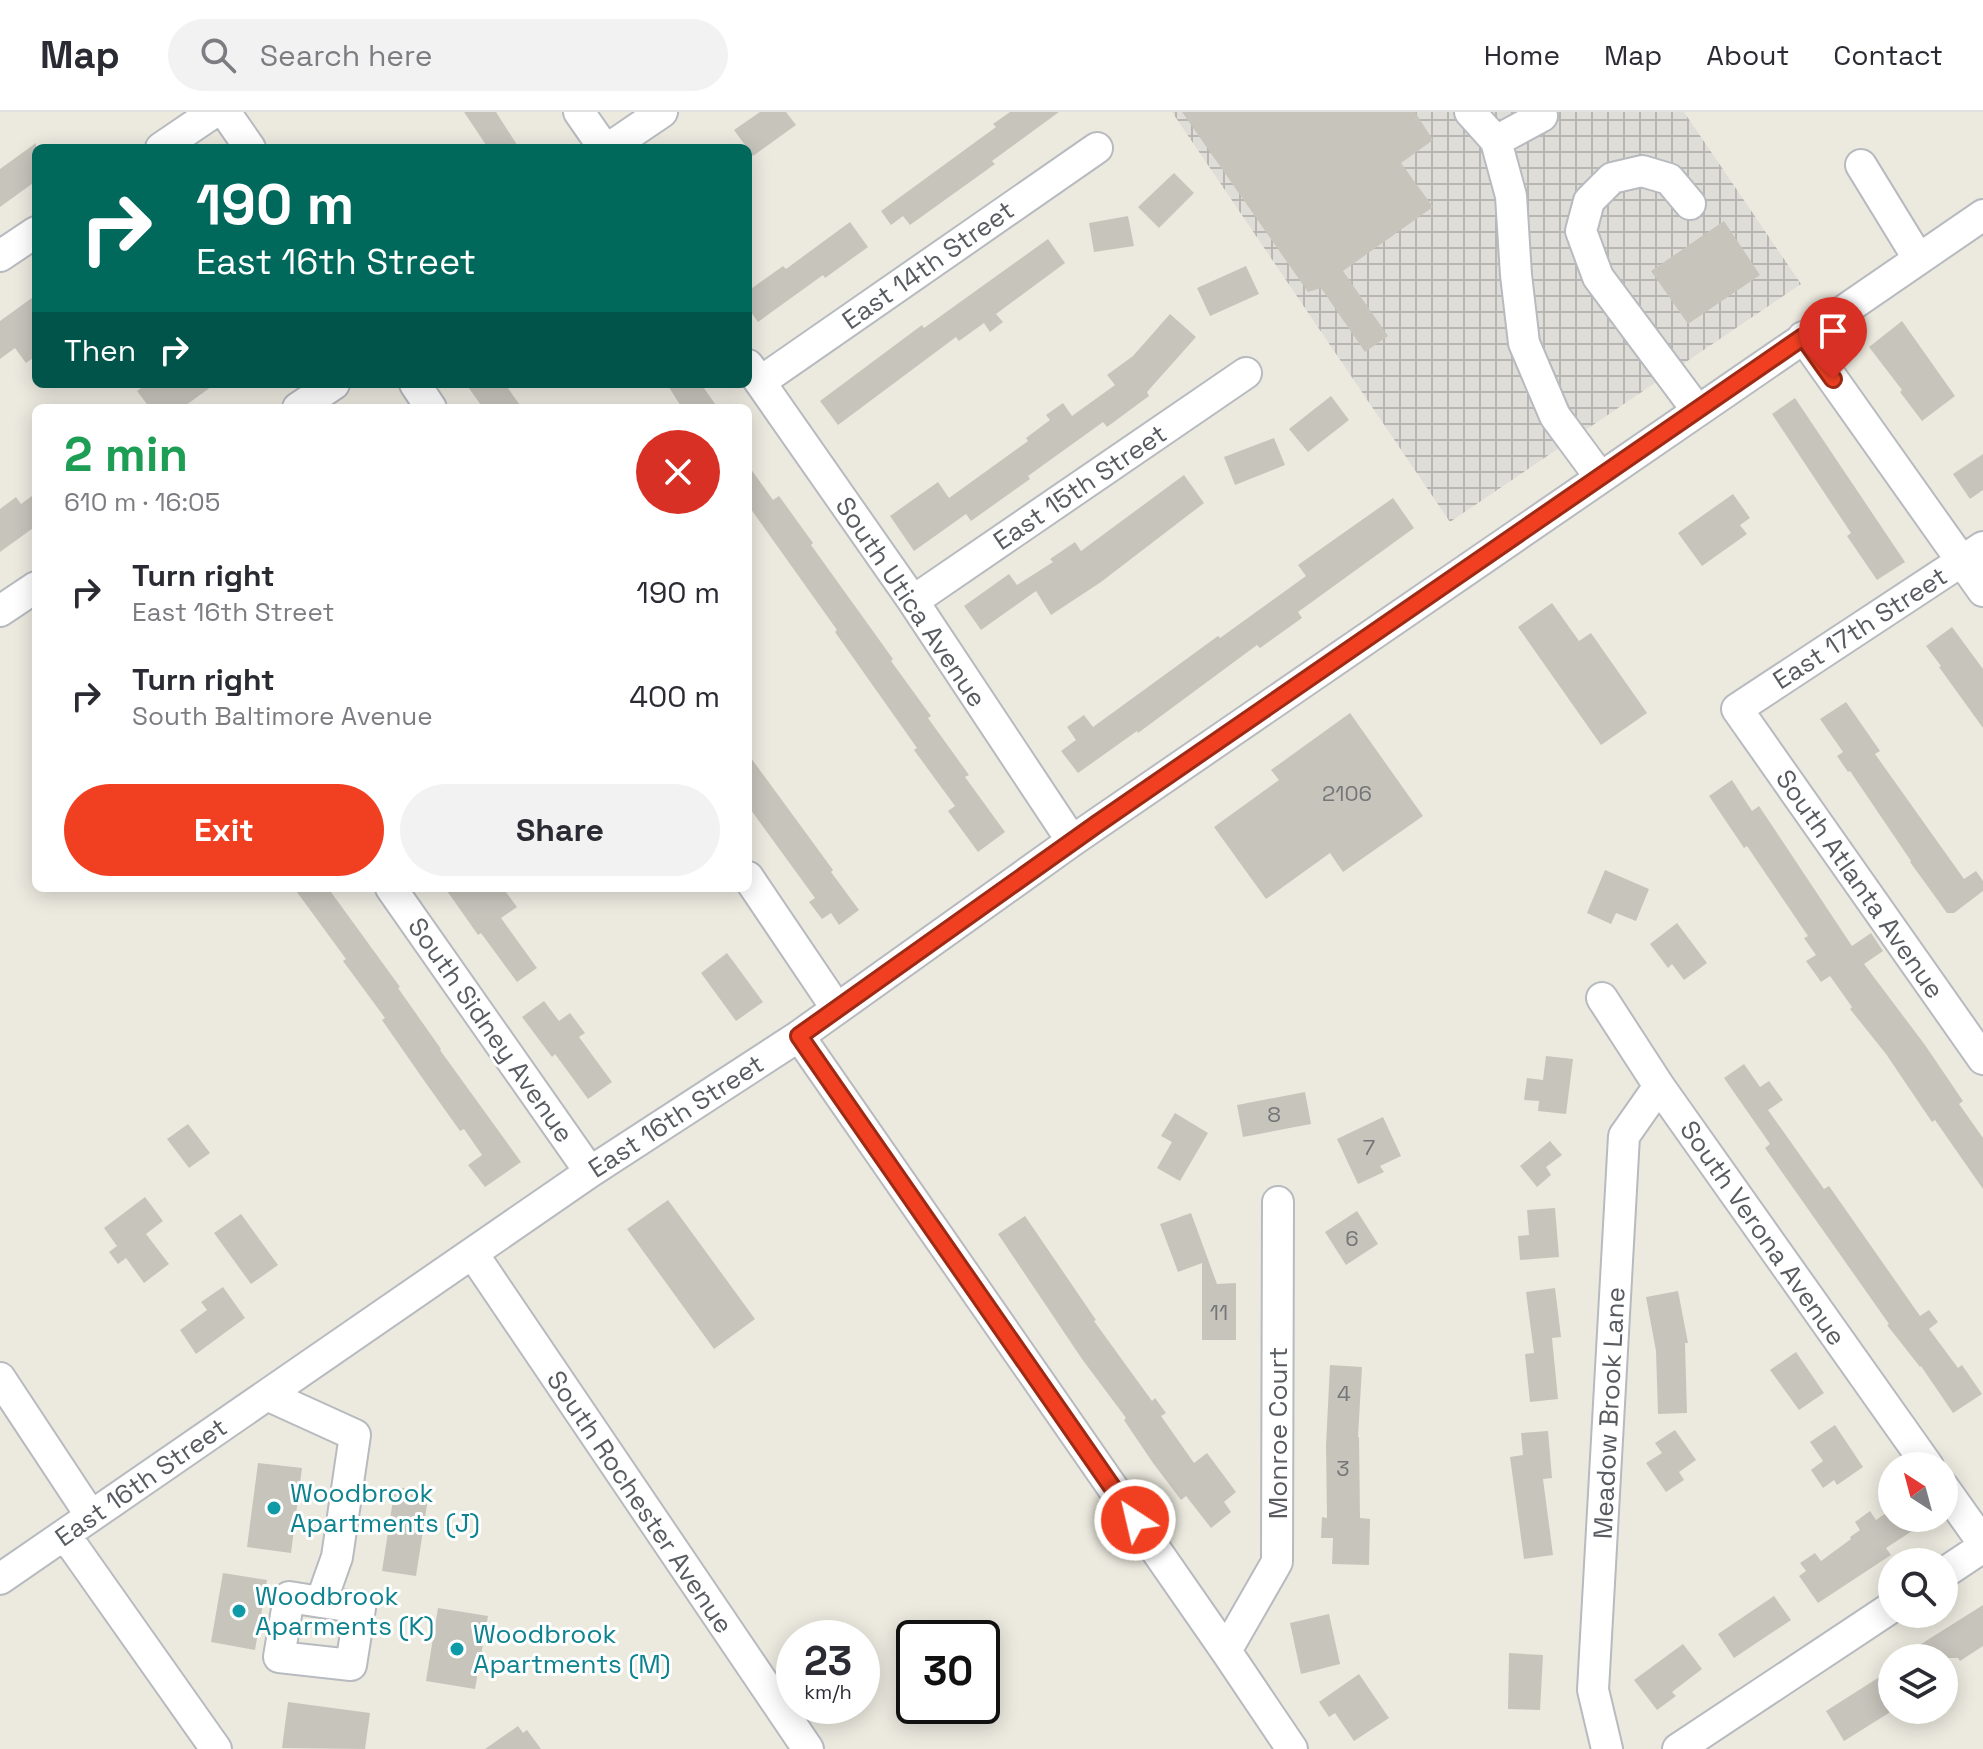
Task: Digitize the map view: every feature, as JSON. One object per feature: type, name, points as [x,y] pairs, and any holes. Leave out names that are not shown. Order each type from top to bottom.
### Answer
[{"type":"street","points":[[167,144],[214,112]]},
{"type":"street","points":[[225,112],[247,144]]},
{"type":"street","points":[[579,112],[603,144]]},
{"type":"street","points":[[612,144],[662,112]]},
{"type":"street","points":[[1470,112],[1496,141],[1511,196],[1524,343],[1555,416],[1600,477]]},
{"type":"street","points":[[1496,141],[1543,113]]},
{"type":"street","name":"East 14th Street","points":[[754,374],[1097,148]]},
{"type":"street","points":[[1861,165],[1918,258]]},
{"type":"street","points":[[1690,204],[1669,179],[1642,171],[1612,178],[1589,201],[1581,231],[1598,277],[1697,410]]},
{"type":"street","name":"East 16th Street","points":[[0,1579],[590,1172],[799,1036],[1072,841],[1983,215]]},
{"type":"street","points":[[0,256],[32,235]]},
{"type":"street","points":[[1803,337],[1973,554],[1983,591]]},
{"type":"street","name":"East 15th Street","points":[[913,601],[1246,373]]},
{"type":"street","name":"South Utica Avenue","points":[[754,374],[913,601],[1072,841]]},
{"type":"street","points":[[304,404],[328,388]]},
{"type":"street","name":"East 17th Street","points":[[1737,709],[1973,554]]},
{"type":"street","points":[[0,611],[32,590]]},
{"type":"street","name":"South Atlanta Avenue","points":[[1737,709],[1983,1059]]},
{"type":"street","points":[[752,883],[837,1009]]},
{"type":"street","name":"South Sidney Avenue","points":[[394,892],[590,1172]]},
{"type":"street","name":"South Verona Avenue","points":[[1602,998],[1659,1086],[1918,1452]]},
{"type":"street","points":[[799,1036],[1292,1749]]},
{"type":"street","name":"Meadow Brook Lane","points":[[1607,1749],[1593,1690],[1624,1136],[1659,1086]]},
{"type":"street","name":"Monroe Court","points":[[1226,1651],[1277,1562],[1278,1202]]},
{"type":"street","name":"South Rochester Avenue","points":[[473,1254],[808,1749]]},
{"type":"street","points":[[0,1378],[91,1516]]},
{"type":"street","points":[[267,1395],[355,1435],[337,1557],[321,1602]]},
{"type":"street","points":[[1958,1508],[1983,1545],[1958,1563]]},
{"type":"street","points":[[65,1535],[216,1749]]},
{"type":"street","points":[[1678,1749],[1878,1616]]},
{"type":"shaded area","points":[[1172,112],[1684,112],[1801,284],[1450,522]]},
{"type":"building","points":[[464,112],[496,112],[516,144],[485,144]]},
{"type":"building","points":[[760,112],[786,112],[796,125],[753,156],[752,144],[744,144],[734,130]]},
{"type":"building","points":[[1010,112],[1059,112],[992,161],[995,164],[910,225],[903,216],[891,225],[881,211],[996,127],[993,124]]},
{"type":"building","points":[[1182,112],[1415,112],[1433,140],[1401,163],[1433,207],[1343,271],[1388,336],[1365,352],[1321,288],[1308,292]]},
{"type":"building","points":[[32,146],[32,184],[0,207],[0,169]]},
{"type":"building","points":[[1174,173],[1194,193],[1159,228],[1138,207]]},
{"type":"building","points":[[1128,216],[1134,246],[1094,252],[1089,223]]},
{"type":"building","points":[[1724,221],[1760,275],[1688,324],[1651,271]]},
{"type":"building","points":[[850,222],[868,247],[758,322],[752,314],[752,288],[783,266],[786,269]]},
{"type":"building","points":[[1048,239],[1065,263],[996,314],[1003,322],[990,332],[984,323],[959,341],[956,337],[838,425],[820,401],[922,325],[924,328]]},
{"type":"building","points":[[1246,266],[1259,294],[1210,316],[1197,288]]},
{"type":"building","points":[[32,298],[32,359],[26,363],[15,348],[0,359],[0,321]]},
{"type":"building","points":[[1170,314],[1196,337],[1147,392],[1149,396],[1107,427],[1103,422],[971,521],[966,514],[914,551],[890,516],[938,482],[949,498],[1028,441],[1026,438],[1050,420],[1046,415],[1063,403],[1072,416],[1115,385],[1107,375],[1133,356]]},
{"type":"building","points":[[1902,321],[1955,396],[1922,421],[1869,347]]},
{"type":"building","points":[[141,388],[210,388],[188,404],[147,404],[137,391]]},
{"type":"building","points":[[469,388],[508,388],[519,404],[480,404]]},
{"type":"building","points":[[670,388],[704,388],[715,404],[680,404]]},
{"type":"building","points":[[1331,396],[1349,420],[1308,452],[1289,429]]},
{"type":"building","points":[[1795,398],[1905,562],[1877,580],[1847,536],[1851,533],[1772,414]]},
{"type":"building","points":[[1274,438],[1285,465],[1235,485],[1224,457]]},
{"type":"building","points":[[1983,454],[1983,490],[1970,499],[1953,474]]},
{"type":"building","points":[[752,471],[773,500],[779,496],[813,543],[811,545],[931,716],[928,718],[969,775],[965,777],[1005,832],[978,852],[948,811],[955,806],[914,750],[917,748],[835,632],[837,630],[752,511]]},
{"type":"building","points":[[1184,475],[1204,503],[1101,582],[1051,615],[1036,591],[981,630],[964,606],[1009,574],[1017,585],[1053,562],[1050,559],[1075,542],[1081,551]]},
{"type":"building","points":[[1733,494],[1750,518],[1740,525],[1747,534],[1702,566],[1678,533]]},
{"type":"building","points":[[32,496],[32,529],[0,552],[0,509],[16,497],[21,504]]},
{"type":"building","points":[[1393,498],[1414,528],[1298,612],[1302,618],[1260,648],[1257,645],[1078,773],[1061,751],[1076,740],[1067,727],[1084,715],[1093,727],[1218,636],[1220,638],[1306,576],[1298,565]]},
{"type":"building","points":[[1552,603],[1579,641],[1591,633],[1647,713],[1601,745],[1518,627]]},
{"type":"building","points":[[1952,627],[1983,669],[1983,728],[1926,646]]},
{"type":"building","points":[[1846,702],[1880,751],[1875,754],[1964,879],[1976,871],[1983,881],[1983,891],[1954,913],[1947,913],[1837,756],[1843,752],[1820,719]]},
{"type":"building","points":[[1350,713],[1423,816],[1343,872],[1330,853],[1266,899],[1214,827],[1279,780],[1271,770]]},
{"type":"building","points":[[752,759],[859,910],[839,925],[831,913],[822,919],[809,902],[815,898],[752,811]]},
{"type":"building","points":[[1732,780],[1752,811],[1759,806],[1852,946],[1871,933],[1883,951],[1864,964],[1925,1045],[1963,1101],[1959,1104],[1983,1138],[1983,1189],[1850,1009],[1852,1007],[1830,976],[1821,982],[1806,961],[1816,955],[1804,938],[1808,936],[1709,796]]},
{"type":"building","points":[[1605,870],[1649,889],[1636,921],[1616,913],[1611,924],[1587,913]]},
{"type":"building","points":[[297,892],[331,892],[521,1162],[485,1187],[468,1165],[482,1155],[464,1129],[460,1131],[382,1020],[385,1018],[343,961],[346,959]]},
{"type":"building","points":[[448,892],[506,892],[517,907],[501,918],[537,968],[517,982],[481,933],[478,935]]},
{"type":"building","points":[[1677,923],[1707,963],[1684,980],[1672,964],[1668,968],[1650,944]]},
{"type":"building","points":[[727,953],[763,1002],[736,1021],[701,973]]},
{"type":"building","points":[[544,1001],[559,1021],[570,1013],[585,1033],[579,1037],[612,1082],[588,1099],[555,1054],[552,1057],[522,1017]]},
{"type":"building","points":[[1546,1056],[1573,1059],[1566,1114],[1538,1111],[1539,1101],[1524,1100],[1527,1078],[1543,1080]]},
{"type":"building","points":[[1744,1064],[1760,1087],[1769,1081],[1783,1100],[1768,1110],[1824,1189],[1829,1186],[1920,1316],[1929,1310],[1938,1322],[1929,1329],[1958,1368],[1962,1365],[1982,1394],[1953,1413],[1921,1366],[1887,1325],[1765,1148],[1770,1144],[1724,1078]]},
{"type":"building","points":[[1305,1092],[1311,1124],[1243,1137],[1237,1105]]},
{"type":"building","points":[[1175,1113],[1208,1133],[1180,1181],[1157,1168],[1172,1142],[1161,1136]]},
{"type":"building","points":[[1383,1117],[1401,1156],[1380,1166],[1384,1172],[1358,1184],[1337,1139]]},
{"type":"building","points":[[188,1124],[210,1153],[189,1168],[167,1139]]},
{"type":"building","points":[[1550,1141],[1562,1155],[1546,1167],[1551,1175],[1537,1187],[1520,1166]]},
{"type":"building","points":[[145,1197],[163,1221],[146,1234],[169,1264],[144,1283],[126,1258],[118,1264],[109,1252],[117,1246],[104,1228]]},
{"type":"building","points":[[668,1200],[755,1319],[714,1349],[627,1229]]},
{"type":"building","points":[[1555,1208],[1559,1257],[1520,1260],[1518,1236],[1529,1235],[1527,1210]]},
{"type":"building","points":[[1357,1211],[1378,1244],[1346,1265],[1325,1232]]},
{"type":"building","points":[[1191,1213],[1217,1284],[1236,1283],[1236,1340],[1202,1340],[1202,1263],[1178,1272],[1160,1224]]},
{"type":"building","points":[[241,1214],[278,1265],[251,1284],[214,1233]]},
{"type":"building","points":[[1025,1216],[1094,1321],[1152,1401],[1155,1398],[1166,1413],[1161,1416],[1194,1463],[1207,1453],[1236,1492],[1224,1502],[1231,1512],[1211,1528],[1186,1496],[1181,1500],[1153,1463],[1124,1420],[1126,1418],[1082,1359],[998,1234]]},
{"type":"building","points":[[223,1287],[245,1318],[196,1354],[180,1330],[207,1310],[201,1302]]},
{"type":"building","points":[[1555,1288],[1561,1337],[1552,1338],[1558,1399],[1530,1402],[1525,1354],[1534,1353],[1526,1292]]},
{"type":"building","points":[[1678,1291],[1688,1343],[1685,1343],[1687,1413],[1658,1414],[1656,1351],[1646,1297]]},
{"type":"building","points":[[1796,1352],[1824,1393],[1799,1410],[1770,1370]]},
{"type":"building","points":[[1330,1365],[1362,1367],[1358,1437],[1360,1518],[1370,1519],[1369,1565],[1332,1564],[1333,1538],[1321,1538],[1322,1517],[1327,1518],[1326,1445]]},
{"type":"building","points":[[1835,1425],[1863,1467],[1837,1485],[1834,1480],[1823,1488],[1811,1470],[1823,1461],[1810,1442]]},
{"type":"building","points":[[1675,1430],[1696,1460],[1679,1472],[1684,1480],[1666,1492],[1646,1463],[1662,1453],[1655,1443]]},
{"type":"building","points":[[1548,1431],[1552,1478],[1543,1479],[1553,1555],[1524,1559],[1510,1457],[1523,1455],[1521,1433]]},
{"type":"building","name":"Woodbrook Apartments (J)","points":[[258,1463],[302,1468],[291,1553],[247,1547]]},
{"type":"building","points":[[395,1487],[429,1492],[416,1576],[382,1571]]},
{"type":"building","points":[[1870,1511],[1878,1519],[1878,1532],[1910,1532],[1886,1548],[1878,1548],[1878,1564],[1818,1603],[1799,1576],[1806,1571],[1800,1563],[1815,1553],[1821,1561],[1851,1539],[1860,1530],[1855,1522]]},
{"type":"building","name":"Woodbrook Aparments (K)","points":[[223,1573],[267,1580],[255,1650],[211,1642]]},
{"type":"building","points":[[1774,1596],[1791,1620],[1734,1658],[1718,1634]]},
{"type":"building","points":[[1983,1605],[1983,1646],[1960,1661],[1958,1644],[1921,1644],[1947,1628],[1958,1628],[1958,1621]]},
{"type":"building","name":"Woodbrook Apartments (M)","points":[[438,1608],[488,1616],[475,1689],[426,1681]]},
{"type":"building","points":[[1329,1614],[1340,1664],[1301,1674],[1290,1623]]},
{"type":"building","points":[[1683,1644],[1702,1669],[1672,1692],[1676,1696],[1657,1710],[1634,1680]]},
{"type":"building","points":[[1509,1653],[1543,1655],[1540,1710],[1508,1709]]},
{"type":"building","points":[[1359,1674],[1389,1718],[1354,1741],[1335,1713],[1329,1717],[1319,1702]]},
{"type":"building","points":[[1878,1678],[1878,1720],[1844,1741],[1826,1711]]},
{"type":"building","points":[[288,1702],[370,1713],[365,1749],[282,1748]]},
{"type":"building","points":[[518,1726],[523,1733],[527,1730],[541,1749],[485,1749]]},
{"type":"place","name":"Woodbrook Apartments (J)","points":[[274,1508]]},
{"type":"place","name":"Woodbrook Aparments (K)","points":[[239,1611]]},
{"type":"place","name":"Woodbrook Apartments (M)","points":[[457,1649]]},
{"type":"route","points":[[1135,1520],[799,1036],[1097,824],[1803,337],[1833,379]]}]
